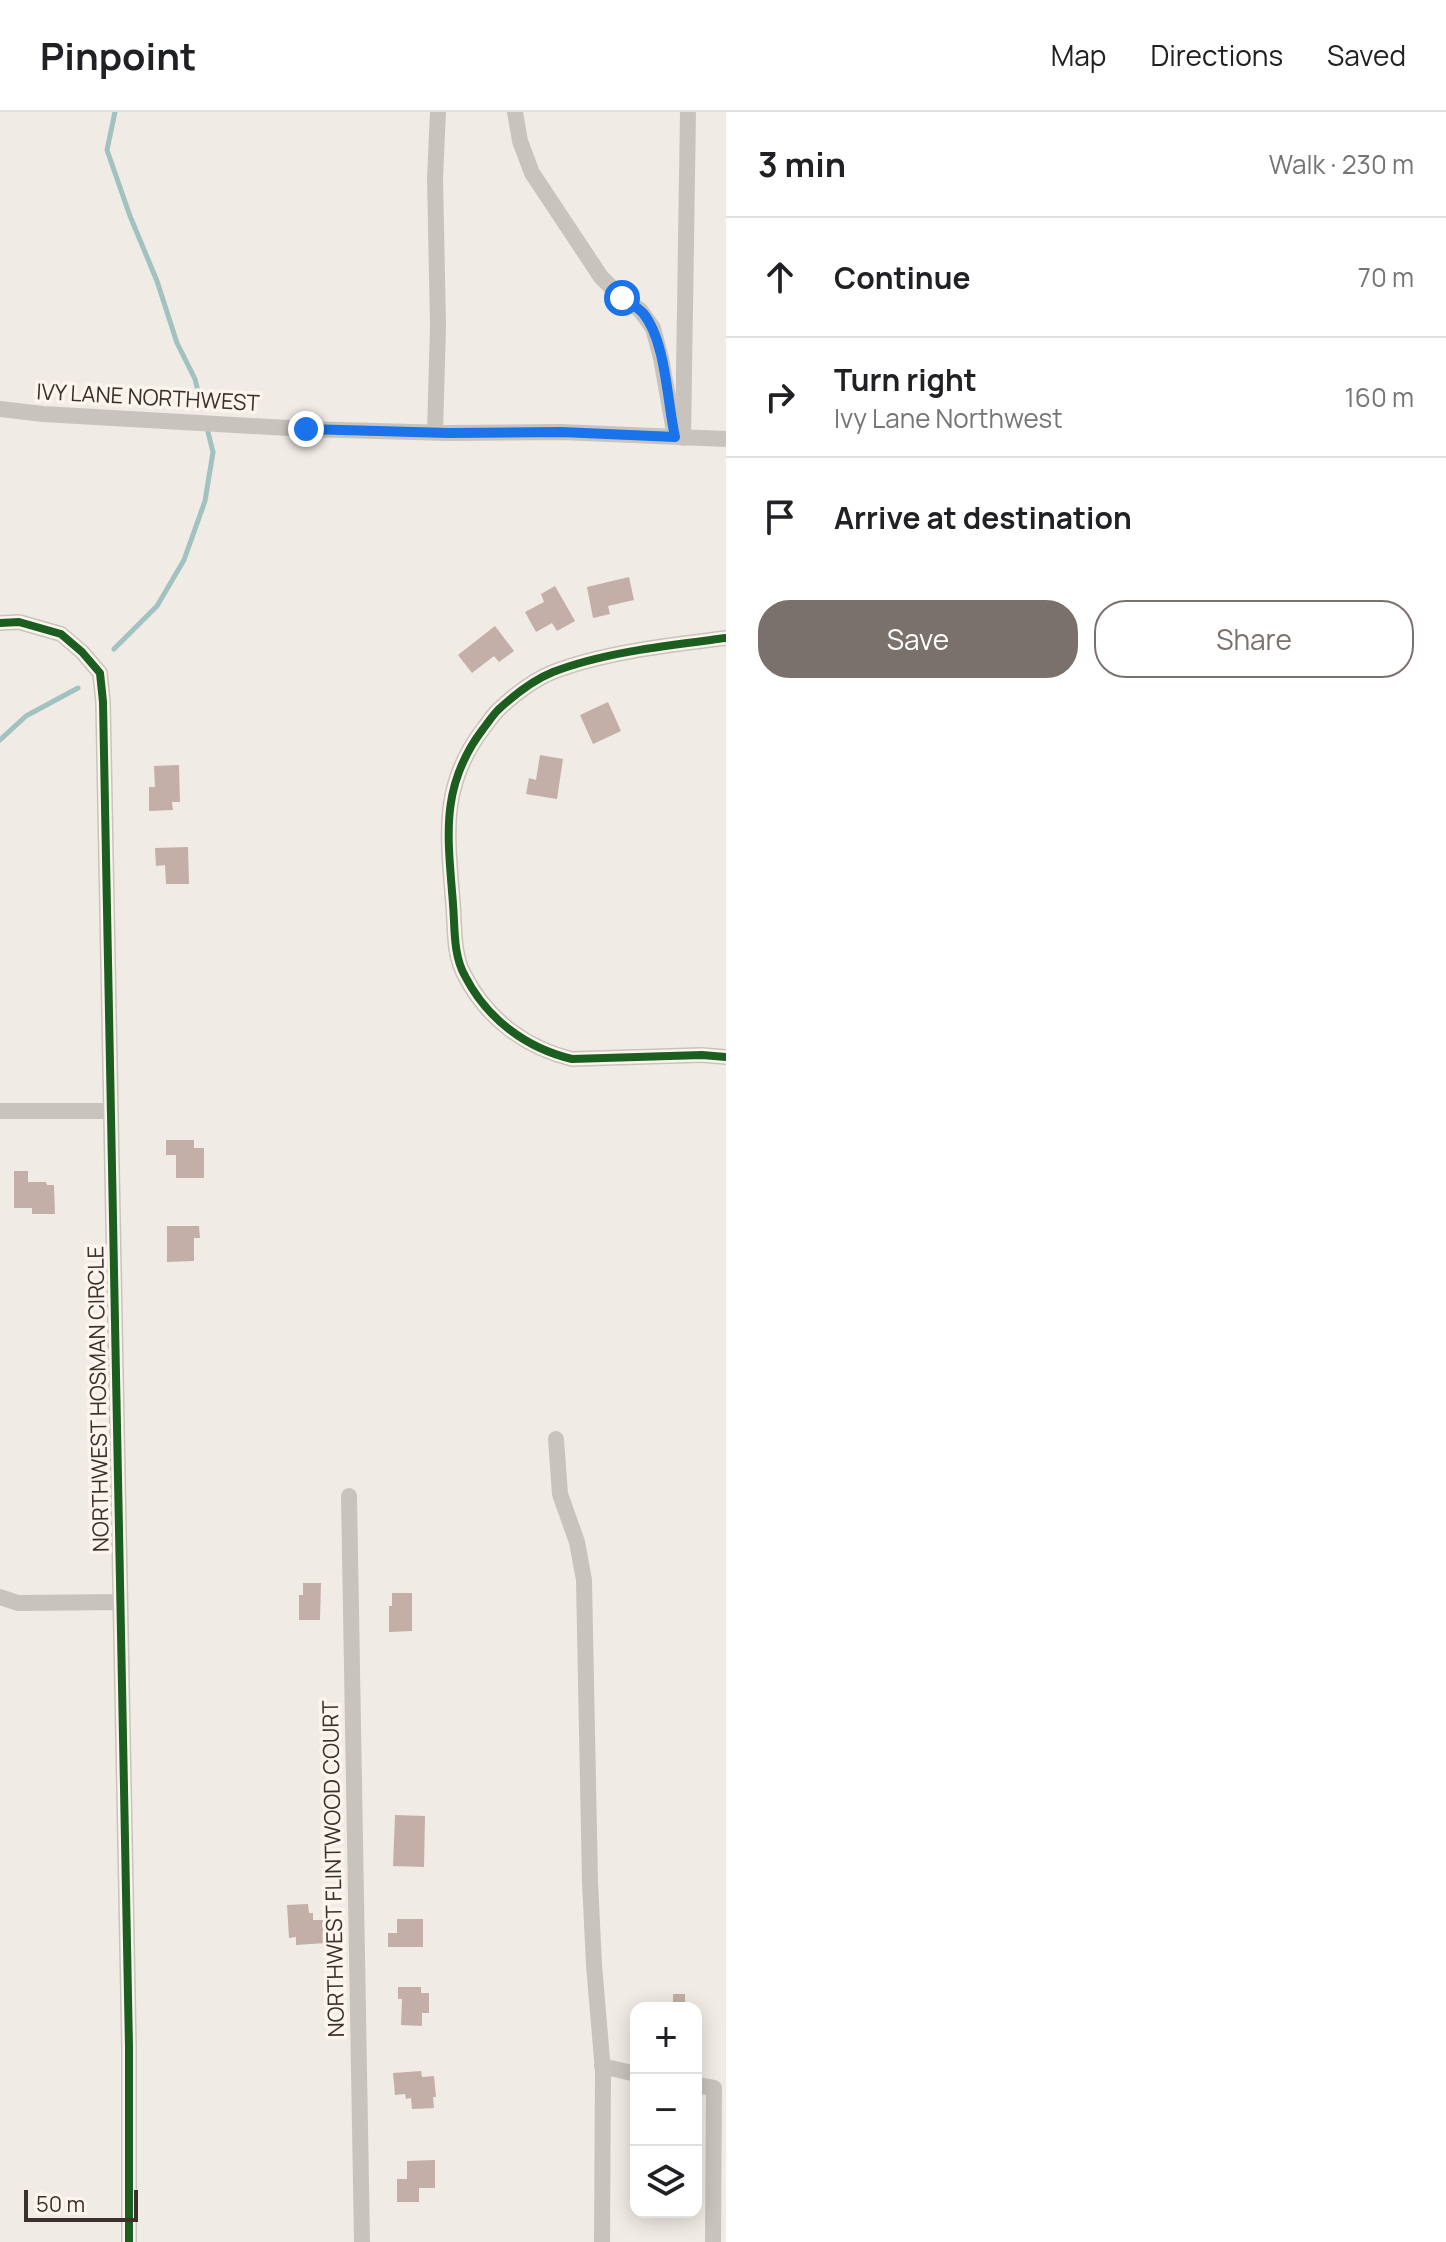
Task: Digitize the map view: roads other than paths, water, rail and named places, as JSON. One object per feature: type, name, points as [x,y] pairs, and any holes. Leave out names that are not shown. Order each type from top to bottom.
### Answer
[{"type":"street","points":[[435,433],[438,112]]},
{"type":"street","points":[[515,112],[520,141],[532,173],[601,277],[622,298],[640,310],[653,328],[679,437]]},
{"type":"street","points":[[679,437],[688,112]]},
{"type":"street","name":"IVY LANE NORTHWEST","points":[[0,409],[306,429],[435,433],[561,432],[726,439]]},
{"type":"street","name":"NORTHWEST HOSMAN CIRCLE","points":[[0,623],[19,622],[61,634],[100,673],[103,702],[129,2047],[129,2242]]},
{"type":"street","points":[[726,638],[587,661],[550,673],[526,687],[496,712],[471,745],[456,776],[449,825],[457,953],[463,973],[477,997],[498,1021],[523,1040],[552,1054],[572,1059],[726,1057]]},
{"type":"street","points":[[0,1111],[111,1111]]},
{"type":"street","points":[[556,1439],[560,1494],[577,1542],[584,1580],[591,1910],[602,2066],[602,2242]]},
{"type":"street","name":"NORTHWEST FLINTWOOD COURT","points":[[349,1496],[362,2242]]},
{"type":"street","points":[[0,1597],[18,1603],[120,1602]]},
{"type":"street","points":[[602,2066],[630,2073]]},
{"type":"street","points":[[702,2086],[714,2088],[713,2242]]},
{"type":"waterway","points":[[115,112],[107,150],[177,343],[195,379],[202,408]]},
{"type":"waterway","points":[[114,649],[157,606],[184,560],[205,501],[213,452],[208,432]]},
{"type":"waterway","points":[[0,740],[26,716],[78,688]]}]
